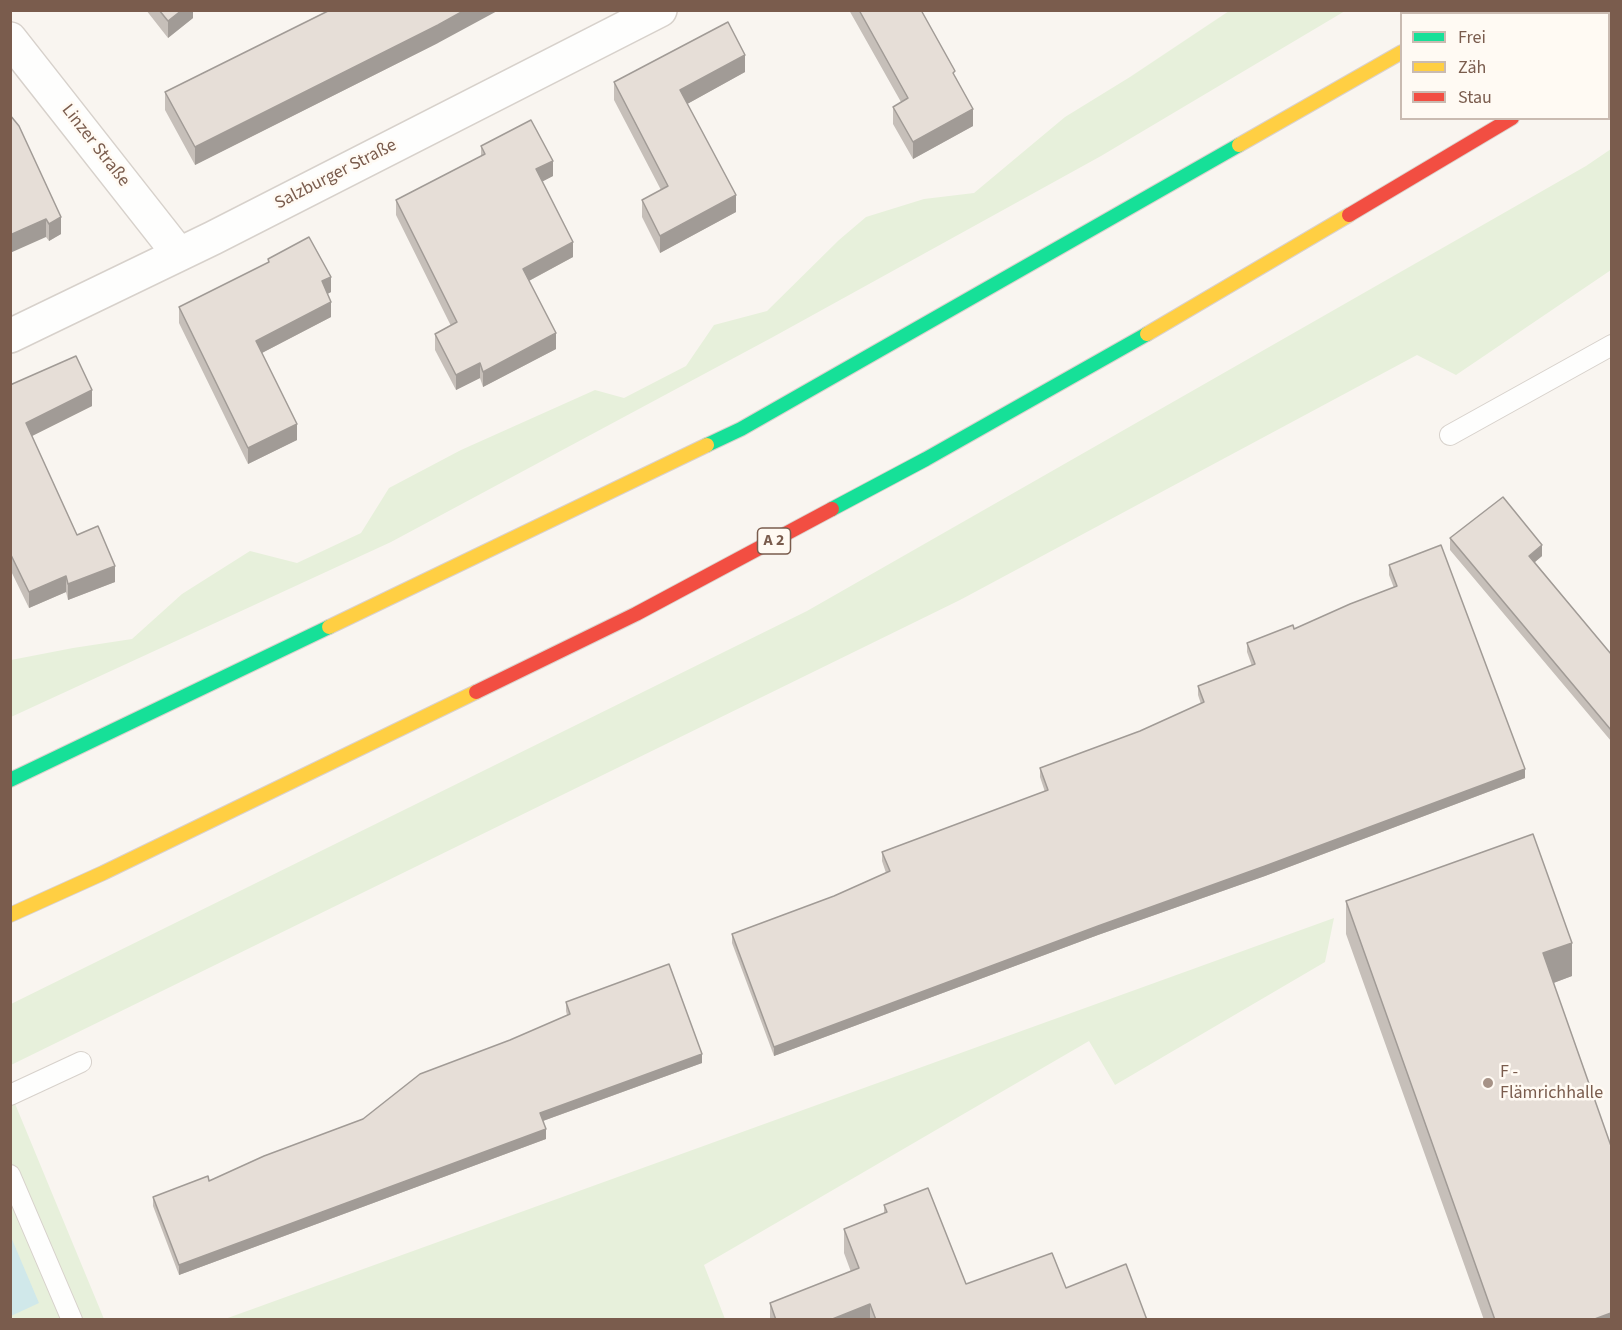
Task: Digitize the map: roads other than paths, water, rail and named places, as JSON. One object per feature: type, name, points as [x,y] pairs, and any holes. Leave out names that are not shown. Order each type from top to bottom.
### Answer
[{"type":"highway","points":[[10,780],[741,429],[1400,53]]},
{"type":"highway","name":"A 2","points":[[10,915],[103,873],[647,609],[927,459],[1200,304],[1509,120]]},
{"type":"street","name":"Salzburger Straße","points":[[10,336],[179,254],[660,10]]},
{"type":"street","name":"Linzer Straße","points":[[10,39],[179,254]]},
{"type":"lane","points":[[1450,435],[1611,345]]},
{"type":"lane","points":[[10,1095],[81,1062]]},
{"type":"lane","points":[[10,1175],[72,1320]]},
{"type":"water","points":[[11,1237],[39,1303],[10,1316]]},
{"type":"place","name":"F - Flämrichhalle","points":[[1488,1083]]}]
